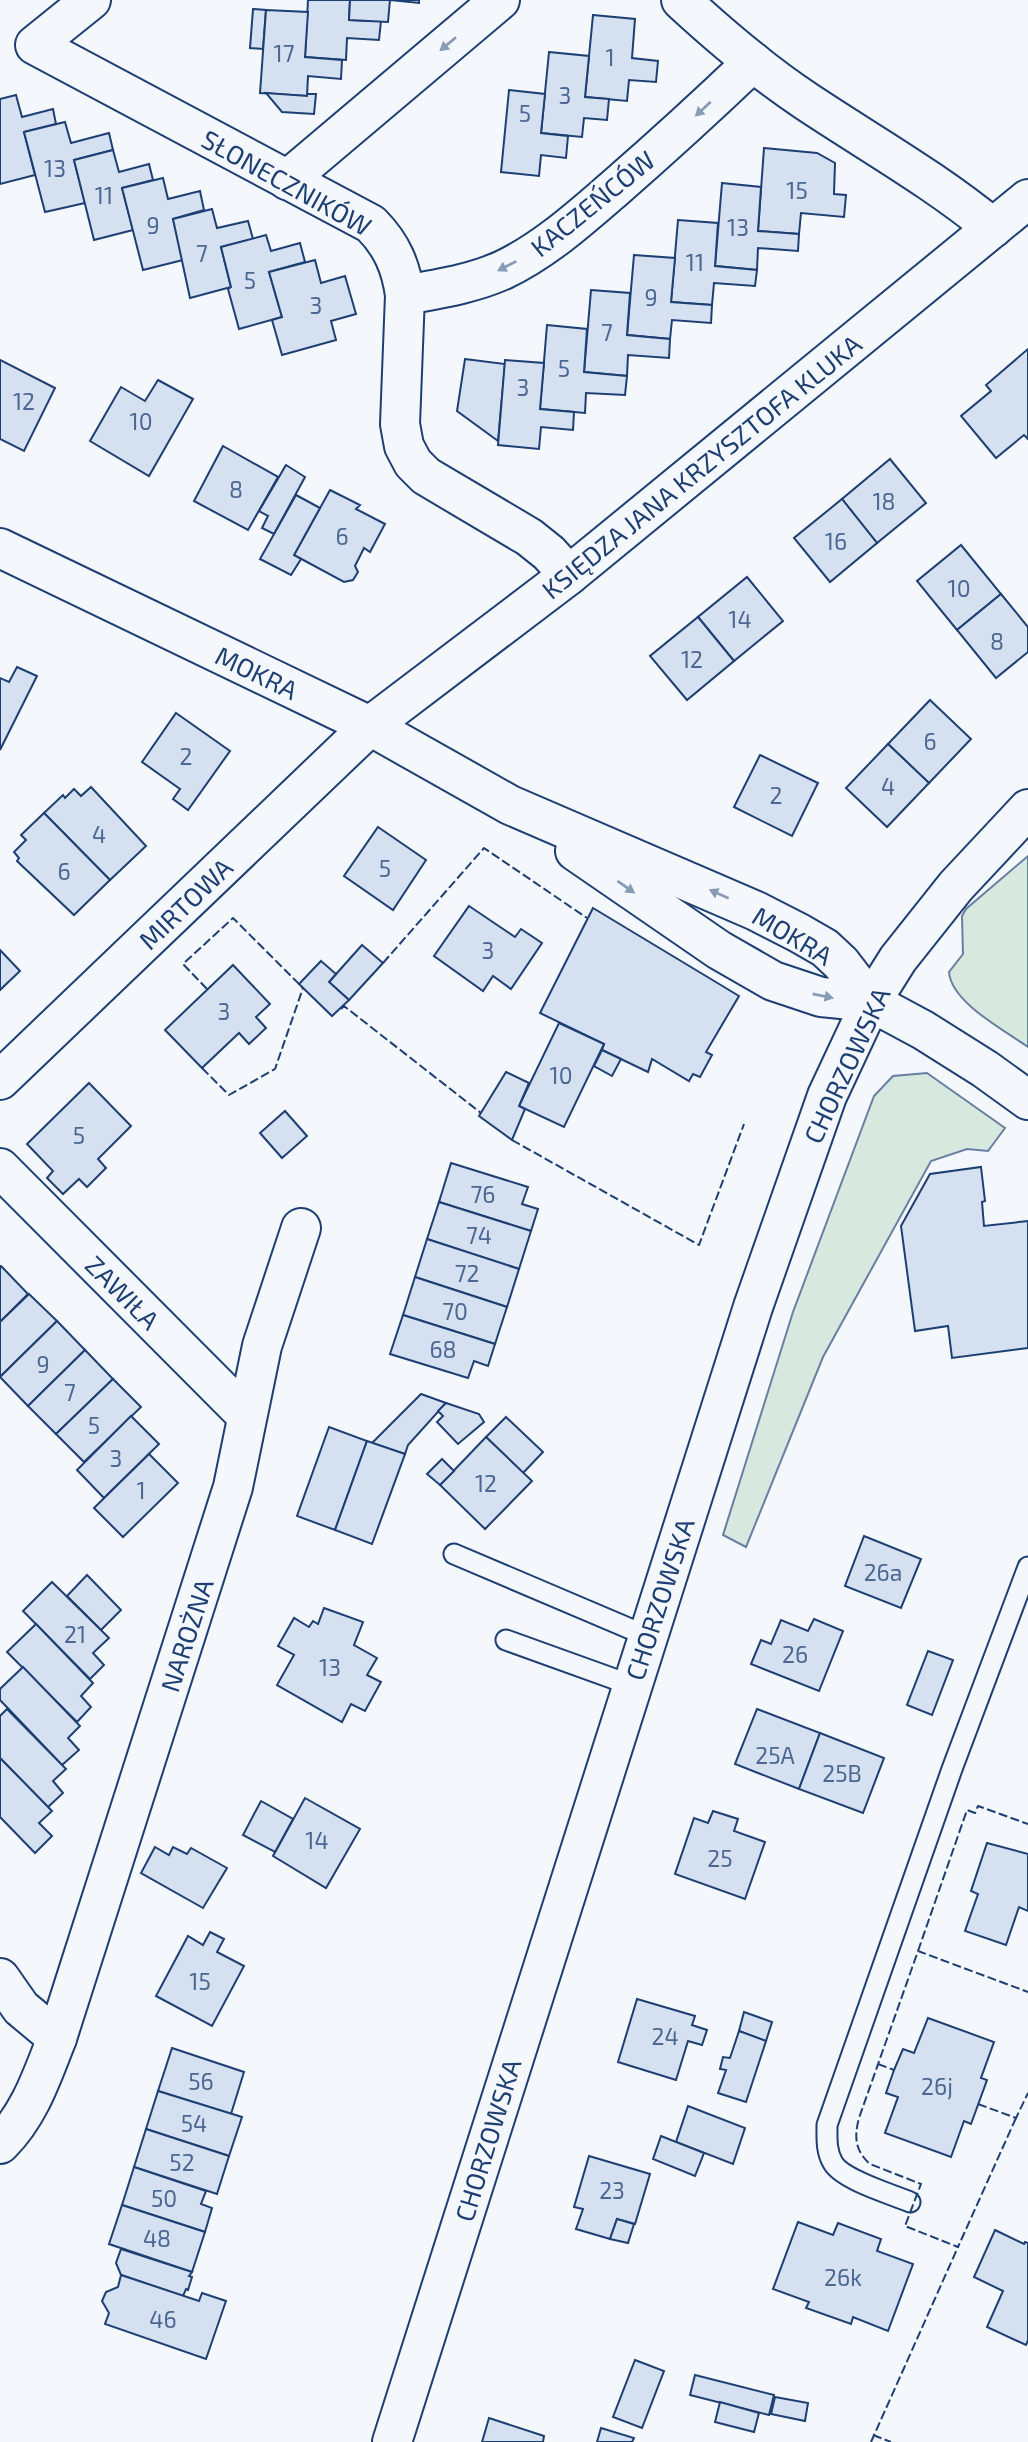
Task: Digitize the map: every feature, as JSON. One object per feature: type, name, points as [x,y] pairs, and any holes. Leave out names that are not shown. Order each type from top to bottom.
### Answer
[{"type":"street","name":"SŁONECZNIKÓW","points":[[91,0],[36,45],[371,225],[384,238],[402,275],[405,295],[400,424],[404,446],[413,463],[426,476],[452,493],[529,537],[549,553],[569,575]]},
{"type":"street","points":[[287,180],[500,0]]},
{"type":"street","points":[[681,0],[753,62],[804,100],[962,202],[993,228]]},
{"type":"street","name":"KACZEŃCÓW","points":[[405,295],[471,282],[503,269],[535,251],[570,226],[661,148],[753,62]]},
{"type":"street","name":"KSIĘDZA JANA KRZYSZTOFA KLUKA","points":[[370,726],[569,575],[1028,199]]},
{"type":"street","name":"MOKRA","points":[[0,548],[370,726],[510,805],[709,943],[773,981],[821,997],[871,1002]]},
{"type":"street","name":"MIRTOWA","points":[[0,1080],[370,726]]},
{"type":"street","name":"MOKRA","points":[[510,805],[744,905],[799,933],[825,948],[841,963],[871,1002]]},
{"type":"street","name":"CHORZOWSKA","points":[[391,2442],[631,1685],[809,1142],[827,1096],[871,1002],[898,959],[928,919],[1028,809]]},
{"type":"street","points":[[871,1002],[923,1030],[1028,1100]]},
{"type":"street","name":"ZAWIŁA","points":[[0,1168],[247,1416]]},
{"type":"street","name":"NAROŻNA","points":[[0,2144],[29,2108],[57,2038],[233,1487],[262,1346],[301,1228]]},
{"type":"street","points":[[0,1978],[21,2008],[57,2038]]},
{"type":"lane","points":[[454,1554],[647,1636]]},
{"type":"lane","points":[[910,2202],[844,2174],[834,2164],[827,2146],[827,2125],[952,1769],[1028,1567]]},
{"type":"lane","points":[[506,1640],[631,1685]]},
{"type":"shaded area","points":[[1028,856],[1028,1047],[969,1004],[952,983],[949,972],[963,954],[962,916],[966,909]]},
{"type":"shaded area","points":[[927,1073],[1005,1128],[988,1151],[967,1149],[931,1161],[823,1357],[746,1547],[723,1535],[793,1312],[874,1096],[893,1076]]},
{"type":"building","points":[[308,0],[350,0],[349,20],[381,21],[379,40],[347,38],[346,60],[305,57]]},
{"type":"building","points":[[350,0],[390,0],[388,22],[349,20]]},
{"type":"building","points":[[390,0],[419,0],[419,3]]},
{"type":"building","points":[[253,9],[266,10],[263,49],[250,48]]},
{"type":"building","points":[[266,10],[308,12],[305,57],[342,60],[341,79],[308,76],[307,96],[260,93]]},
{"type":"building","points":[[593,15],[635,19],[632,58],[658,61],[656,82],[629,80],[627,101],[585,97]]},
{"type":"building","points":[[549,52],[589,56],[585,97],[609,99],[607,120],[584,118],[582,137],[541,133]]},
{"type":"building","points":[[509,90],[545,94],[541,133],[568,136],[566,158],[541,155],[539,176],[501,172]]},
{"type":"building","points":[[266,93],[307,96],[316,94],[314,114],[282,112]]},
{"type":"building","points":[[16,95],[22,117],[53,109],[56,124],[24,132],[35,175],[0,184],[0,99]]},
{"type":"building","points":[[65,122],[71,143],[109,133],[113,150],[74,160],[85,203],[45,212],[24,132]]},
{"type":"building","points":[[764,148],[817,153],[835,163],[834,194],[846,195],[844,217],[801,213],[799,234],[758,231]]},
{"type":"building","points":[[113,150],[119,172],[149,164],[153,180],[122,188],[133,230],[94,240],[74,160]]},
{"type":"building","points":[[163,178],[168,199],[200,191],[204,210],[173,219],[183,260],[143,270],[122,188]]},
{"type":"building","points":[[722,183],[761,187],[758,231],[799,234],[798,251],[758,248],[757,270],[715,266]]},
{"type":"building","points":[[212,209],[217,228],[248,221],[253,239],[221,247],[231,287],[190,298],[173,219]]},
{"type":"building","points":[[678,220],[718,223],[715,266],[757,270],[755,286],[714,283],[712,305],[671,302]]},
{"type":"building","points":[[266,235],[271,251],[300,243],[305,262],[269,272],[282,317],[239,329],[228,289],[231,287],[221,247]]},
{"type":"building","points":[[634,255],[675,258],[671,302],[712,305],[711,323],[672,320],[670,339],[627,335]]},
{"type":"building","points":[[315,260],[321,283],[345,276],[356,314],[331,321],[336,340],[282,355],[272,320],[282,317],[269,272]]},
{"type":"building","points":[[591,290],[630,293],[627,335],[670,339],[669,358],[628,355],[627,376],[584,372]]},
{"type":"building","points":[[547,325],[587,329],[584,372],[627,376],[625,395],[586,393],[585,413],[540,409]]},
{"type":"building","points":[[1028,349],[1028,439],[1024,435],[996,458],[961,416],[991,391],[986,385]]},
{"type":"building","points":[[465,359],[505,364],[498,441],[457,411]]},
{"type":"building","points":[[0,360],[55,388],[24,451],[0,439]]},
{"type":"building","points":[[505,360],[544,363],[540,409],[574,412],[573,430],[541,427],[539,449],[498,445]]},
{"type":"building","points":[[158,380],[193,399],[149,476],[90,441],[121,387],[145,401]]},
{"type":"building","points":[[223,446],[278,477],[248,530],[194,501]]},
{"type":"building","points":[[890,459],[926,503],[877,543],[842,499]]},
{"type":"building","points":[[286,465],[305,477],[274,534],[262,528],[268,516],[259,511]]},
{"type":"building","points":[[330,490],[360,505],[356,509],[385,524],[370,552],[364,548],[355,566],[358,572],[353,580],[344,582],[294,555]]},
{"type":"building","points":[[296,495],[320,508],[294,555],[301,559],[291,575],[260,559]]},
{"type":"building","points":[[842,499],[877,543],[830,582],[794,538]]},
{"type":"building","points":[[961,545],[1001,594],[957,630],[917,581]]},
{"type":"building","points":[[747,577],[783,621],[734,661],[698,617]]},
{"type":"building","points":[[1001,594],[1028,627],[1028,652],[996,678],[957,630]]},
{"type":"building","points":[[698,617],[734,661],[687,700],[650,656]]},
{"type":"building","points":[[17,667],[37,676],[0,750],[0,678],[9,682]]},
{"type":"building","points":[[930,700],[971,739],[929,783],[888,744]]},
{"type":"building","points":[[176,713],[230,751],[188,810],[173,799],[180,789],[142,762]]},
{"type":"building","points":[[888,744],[929,783],[887,827],[846,788]]},
{"type":"building","points":[[760,755],[818,783],[792,836],[734,807]]},
{"type":"building","points":[[91,787],[146,846],[110,880],[44,813],[63,795],[65,798],[74,789],[81,796]]},
{"type":"building","points":[[44,813],[110,880],[74,915],[17,861],[19,858],[14,852],[26,840],[21,835]]},
{"type":"building","points":[[378,827],[426,860],[393,910],[344,876]]},
{"type":"building","points":[[469,906],[515,937],[521,929],[542,943],[511,989],[493,976],[483,991],[434,956]]},
{"type":"building","points":[[593,908],[739,996],[706,1052],[712,1055],[700,1077],[693,1074],[689,1081],[652,1059],[648,1072],[602,1050],[604,1044],[540,1013]]},
{"type":"building","points":[[362,945],[383,963],[349,1000],[329,982]]},
{"type":"building","points":[[0,950],[20,971],[0,990]]},
{"type":"building","points":[[321,961],[336,974],[329,982],[349,1000],[332,1016],[299,984]]},
{"type":"building","points":[[233,965],[270,1004],[256,1017],[266,1028],[249,1044],[239,1033],[202,1068],[165,1030]]},
{"type":"building","points":[[559,1023],[604,1044],[564,1127],[519,1106]]},
{"type":"building","points":[[602,1050],[621,1059],[612,1076],[594,1066]]},
{"type":"building","points":[[506,1072],[529,1083],[519,1106],[525,1109],[512,1140],[479,1116]]},
{"type":"building","points":[[89,1083],[131,1126],[98,1159],[106,1168],[87,1187],[79,1179],[63,1194],[47,1178],[53,1171],[27,1144]]},
{"type":"building","points":[[285,1111],[307,1136],[282,1158],[260,1133]]},
{"type":"building","points":[[451,1163],[528,1187],[522,1204],[538,1209],[531,1231],[439,1202]]},
{"type":"building","points":[[981,1167],[985,1201],[982,1202],[984,1226],[1028,1221],[1028,1348],[952,1358],[948,1326],[915,1331],[901,1226],[930,1174]]},
{"type":"building","points":[[439,1202],[531,1231],[519,1269],[427,1239]]},
{"type":"building","points":[[427,1239],[519,1269],[507,1307],[415,1277]]},
{"type":"building","points":[[0,1266],[28,1294],[0,1322]]},
{"type":"building","points":[[415,1277],[507,1307],[495,1344],[403,1315]]},
{"type":"building","points":[[29,1294],[57,1321],[0,1377],[0,1322]]},
{"type":"building","points":[[403,1315],[495,1344],[488,1366],[474,1361],[468,1378],[390,1354]]},
{"type":"building","points":[[57,1321],[85,1350],[28,1406],[0,1377]]},
{"type":"building","points":[[85,1350],[113,1379],[56,1434],[28,1406]]},
{"type":"building","points":[[113,1379],[141,1407],[84,1462],[56,1434]]},
{"type":"building","points":[[421,1394],[446,1403],[408,1445],[405,1454],[372,1443]]},
{"type":"building","points":[[446,1403],[479,1414],[484,1422],[458,1444],[437,1422],[443,1416],[438,1411]]},
{"type":"building","points":[[131,1416],[159,1444],[104,1498],[77,1470]]},
{"type":"building","points":[[506,1417],[543,1452],[523,1473],[486,1437]]},
{"type":"building","points":[[329,1427],[367,1441],[335,1530],[297,1516]]},
{"type":"building","points":[[486,1437],[532,1481],[485,1529],[440,1485]]},
{"type":"building","points":[[367,1441],[405,1454],[372,1544],[335,1530]]},
{"type":"building","points":[[149,1454],[178,1483],[123,1537],[94,1508]]},
{"type":"building","points":[[442,1459],[454,1471],[440,1485],[427,1474]]},
{"type":"building","points":[[864,1536],[921,1559],[901,1608],[845,1586]]},
{"type":"building","points":[[87,1575],[121,1610],[101,1630],[67,1596]]},
{"type":"building","points":[[52,1582],[109,1638],[93,1653],[104,1665],[90,1679],[23,1611]]},
{"type":"building","points":[[324,1608],[363,1622],[354,1645],[377,1658],[367,1675],[381,1682],[365,1711],[351,1704],[342,1722],[277,1685],[294,1655],[278,1646],[294,1618],[309,1627],[313,1621],[318,1624]]},
{"type":"building","points":[[814,1619],[843,1631],[819,1691],[751,1664],[761,1640],[771,1644],[781,1620],[808,1631]]},
{"type":"building","points":[[36,1624],[93,1683],[81,1696],[91,1707],[77,1722],[7,1652]]},
{"type":"building","points":[[928,1651],[953,1660],[932,1715],[907,1705]]},
{"type":"building","points":[[23,1667],[80,1726],[68,1738],[79,1750],[62,1765],[0,1700],[0,1689]]},
{"type":"building","points":[[7,1709],[66,1769],[53,1781],[63,1793],[48,1807],[0,1758],[0,1716]]},
{"type":"building","points":[[757,1709],[820,1733],[799,1789],[735,1764]]},
{"type":"building","points":[[820,1733],[884,1758],[863,1813],[799,1789]]},
{"type":"building","points":[[0,1758],[52,1811],[39,1823],[52,1836],[35,1853],[0,1817]]},
{"type":"building","points":[[305,1798],[360,1829],[326,1888],[273,1856]]},
{"type":"building","points":[[261,1801],[293,1819],[275,1852],[243,1835]]},
{"type":"building","points":[[713,1811],[738,1819],[734,1831],[765,1842],[745,1899],[675,1874],[694,1818],[708,1823]]},
{"type":"building","points":[[987,1843],[1028,1854],[1028,1911],[1019,1907],[1006,1945],[965,1931],[978,1894],[971,1891]]},
{"type":"building","points":[[155,1847],[169,1855],[173,1847],[187,1854],[191,1848],[227,1868],[203,1908],[141,1873]]},
{"type":"building","points":[[210,1932],[224,1939],[217,1952],[244,1966],[212,2026],[156,1996],[188,1936],[203,1945]]},
{"type":"building","points":[[637,1999],[695,2016],[692,2025],[707,2030],[702,2045],[688,2041],[676,2080],[618,2062]]},
{"type":"building","points":[[744,2012],[772,2022],[766,2041],[739,2031]]},
{"type":"building","points":[[928,2018],[994,2042],[981,2078],[987,2080],[971,2124],[964,2121],[951,2157],[885,2133],[898,2097],[886,2093],[894,2070],[903,2049],[914,2053]]},
{"type":"building","points":[[739,2031],[766,2041],[746,2102],[718,2093],[726,2070],[720,2069],[723,2057],[730,2058]]},
{"type":"building","points":[[172,2048],[244,2072],[231,2114],[158,2091]]},
{"type":"building","points":[[158,2091],[242,2117],[229,2156],[146,2129]]},
{"type":"building","points":[[688,2106],[745,2128],[733,2164],[676,2142]]},
{"type":"building","points":[[146,2129],[229,2156],[217,2194],[134,2167]]},
{"type":"building","points":[[661,2136],[704,2153],[695,2176],[653,2159]]},
{"type":"building","points":[[589,2156],[650,2174],[635,2224],[617,2219],[610,2239],[576,2229],[583,2209],[574,2207]]},
{"type":"building","points":[[134,2167],[206,2191],[201,2204],[212,2208],[205,2232],[122,2205]]},
{"type":"building","points":[[122,2205],[205,2232],[192,2272],[109,2244]]},
{"type":"building","points":[[617,2219],[634,2224],[628,2243],[610,2239]]},
{"type":"building","points":[[798,2222],[833,2235],[838,2223],[881,2239],[877,2251],[913,2264],[888,2331],[853,2317],[851,2324],[806,2308],[809,2302],[773,2289]]},
{"type":"building","points":[[995,2230],[1024,2244],[1028,2243],[1026,2345],[987,2327],[1003,2291],[974,2277]]},
{"type":"building","points":[[121,2249],[192,2272],[188,2290],[186,2289],[183,2296],[121,2275],[116,2263]]},
{"type":"building","points":[[121,2275],[199,2301],[202,2293],[226,2301],[206,2359],[105,2324],[109,2313],[102,2301],[106,2292],[118,2287]]},
{"type":"building","points":[[635,2360],[664,2371],[642,2428],[613,2417]]},
{"type":"building","points":[[695,2375],[774,2395],[769,2415],[690,2395]]},
{"type":"building","points":[[775,2397],[808,2403],[805,2421],[771,2414]]},
{"type":"building","points":[[720,2402],[759,2413],[754,2432],[715,2422]]},
{"type":"building","points":[[489,2418],[544,2436],[543,2442],[482,2442]]},
{"type":"building","points":[[601,2428],[634,2438],[632,2442],[597,2442]]},
{"type":"fence","points":[[383,963],[484,848],[587,918]]},
{"type":"fence","points":[[207,989],[183,964],[233,918],[303,988]]},
{"type":"fence","points":[[202,1068],[229,1095],[275,1069],[303,988]]},
{"type":"fence","points":[[341,1009],[344,1006],[481,1113]]},
{"type":"fence","points":[[512,1140],[699,1245],[744,1124]]},
{"type":"fence","points":[[918,1951],[967,1810],[975,1813],[978,1806],[1028,1824]]},
{"type":"fence","points":[[1016,2118],[958,2247],[905,2226],[921,2184],[870,2164],[861,2154],[857,2143],[859,2118],[918,1951],[1028,1992]]},
{"type":"fence","points":[[878,2064],[894,2070]]},
{"type":"fence","points":[[978,2104],[1016,2118],[1028,2093]]},
{"type":"fence","points":[[871,2442],[958,2247]]},
{"type":"fence","points":[[873,2435],[891,2442]]}]
